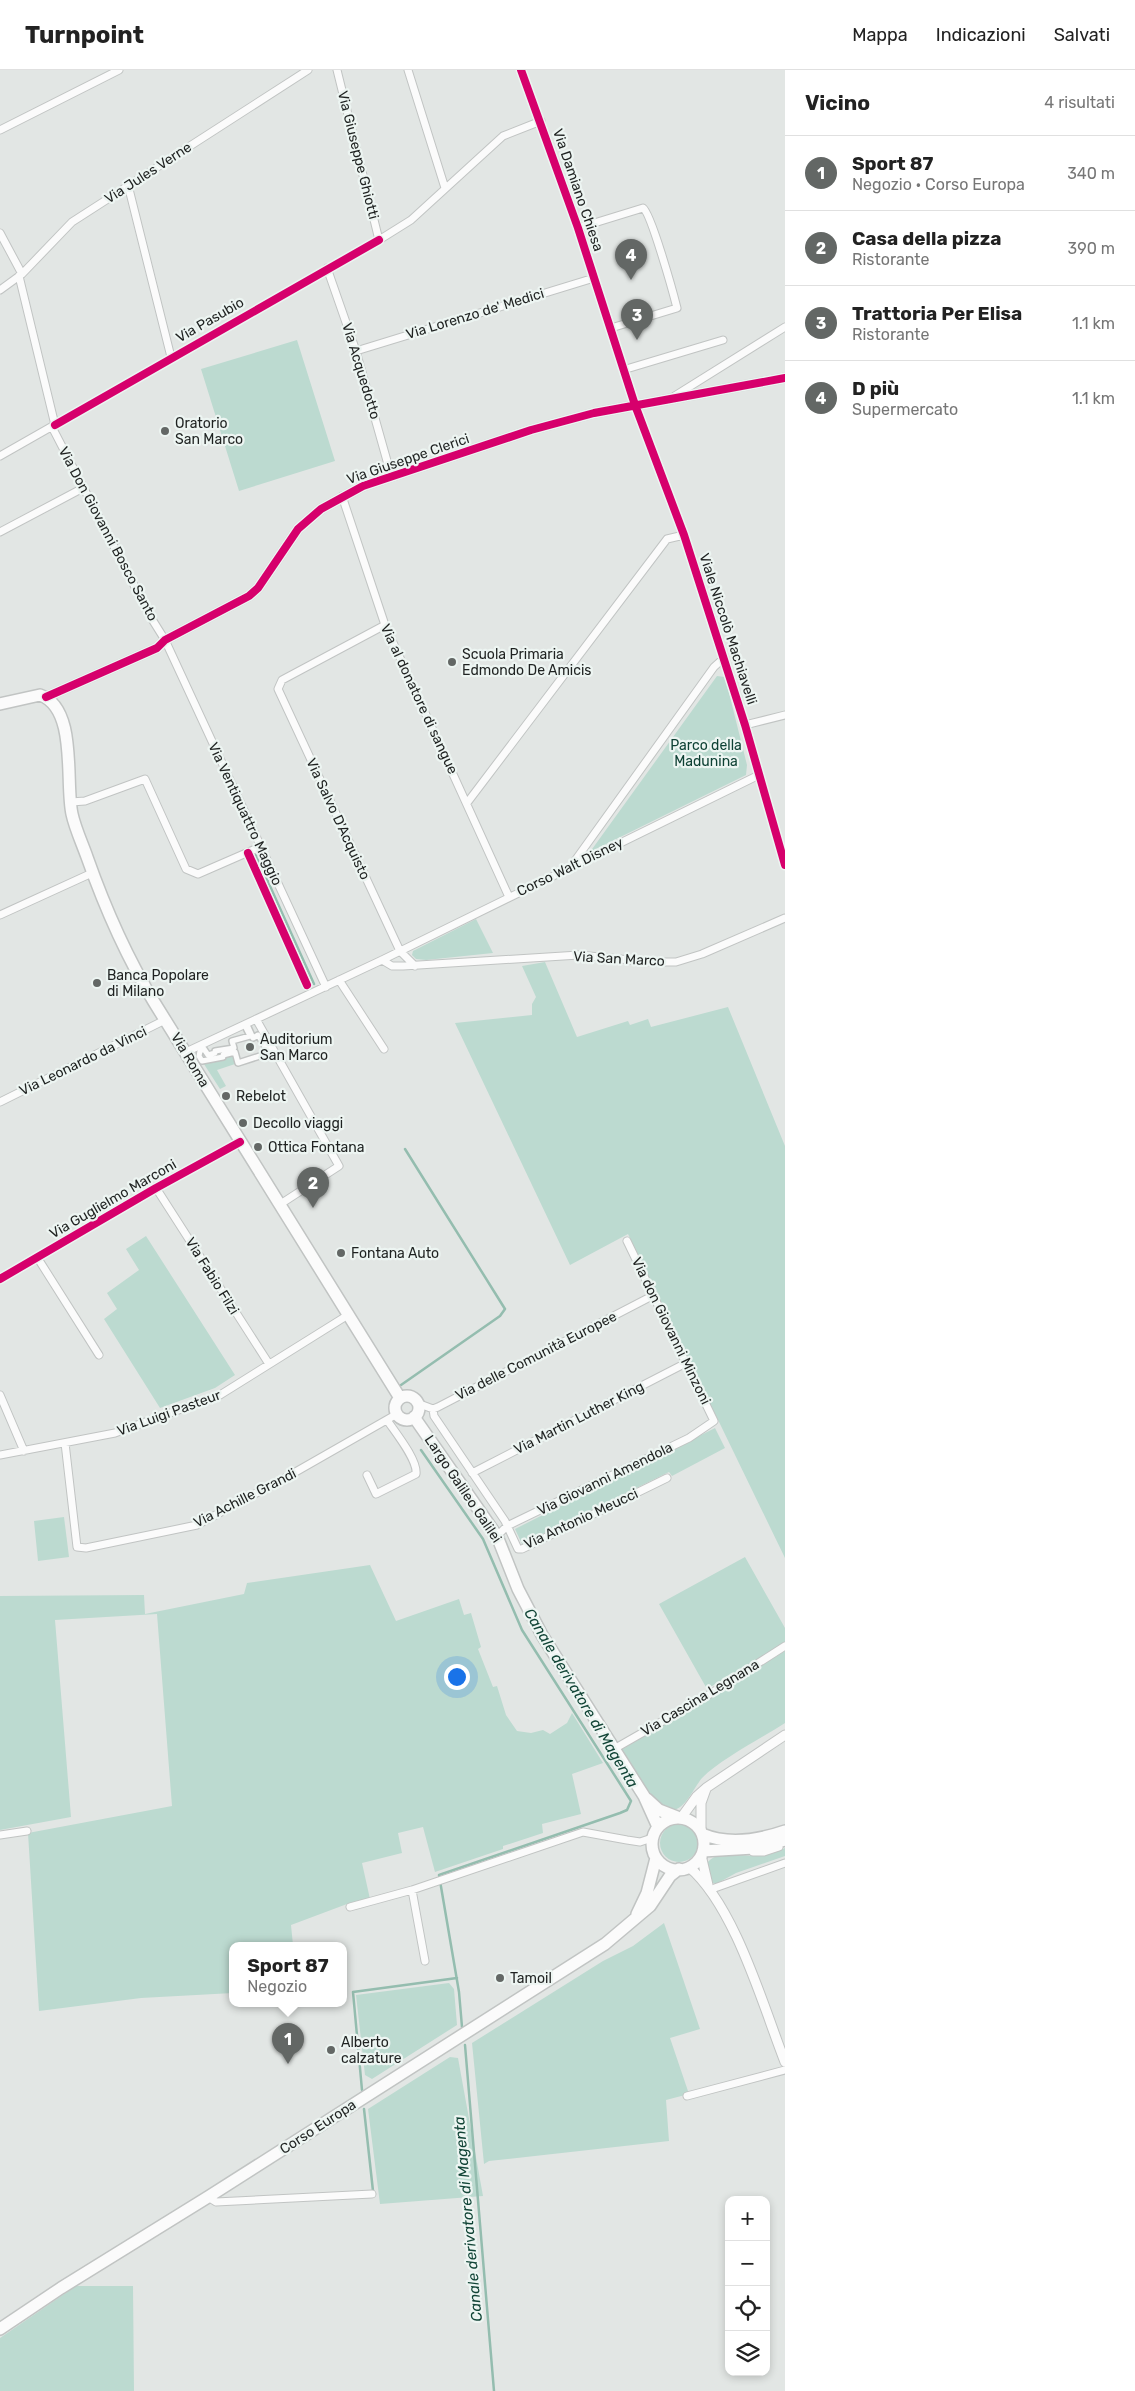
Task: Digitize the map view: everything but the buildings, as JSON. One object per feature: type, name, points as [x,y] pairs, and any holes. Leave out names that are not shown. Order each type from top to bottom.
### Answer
[{"type":"main road","name":"Via Giuseppe Clerici","points":[[0,704],[33,696],[46,697]]},
{"type":"main road","name":"Via Roma","points":[[46,697],[61,716],[66,734],[72,816],[92,873],[135,971],[400,1398]]},
{"type":"main road","points":[[412,1397],[417,1402],[418,1410],[414,1417],[402,1419],[392,1416],[400,1398],[412,1397]]},
{"type":"main road","name":"Largo Galileo Galilei","points":[[414,1417],[496,1536],[542,1636],[614,1749]]},
{"type":"main road","points":[[614,1749],[644,1796],[658,1827]]},
{"type":"main road","points":[[644,1796],[659,1810],[696,1824],[701,1832],[702,1853]]},
{"type":"main road","points":[[679,1818],[664,1822],[658,1827],[652,1838],[652,1848],[656,1858],[662,1864],[684,1868],[702,1853],[761,1847],[785,1840]]},
{"type":"main road","points":[[701,1832],[720,1840],[738,1840],[767,1837],[785,1831]]},
{"type":"main road","name":"Corso Europa","points":[[634,1920],[647,1893],[656,1858]]},
{"type":"main road","name":"Corso Europa","points":[[0,2329],[61,2288],[208,2197],[605,1944],[650,1906],[670,1876],[684,1868]]},
{"type":"street","points":[[0,130],[119,70]]},
{"type":"street","name":"Via Jules Verne","points":[[0,290],[20,275],[72,222],[308,70]]},
{"type":"street","name":"Via Giuseppe Ghiotti","points":[[337,70],[379,240]]},
{"type":"street","points":[[408,70],[445,188]]},
{"type":"street","name":"Via Damiano Chiesa","points":[[520,70],[541,121],[578,228],[635,405]]},
{"type":"street","name":"Via Pasubio","points":[[0,456],[379,240],[411,220],[503,136],[541,121]]},
{"type":"street","points":[[128,185],[171,357]]},
{"type":"street","points":[[578,228],[643,208],[646,210],[664,264],[678,308],[611,328]]},
{"type":"street","name":"Via Don Giovanni Bosco Santo","points":[[0,233],[20,275],[53,426],[83,488],[150,616],[165,640]]},
{"type":"street","name":"Via Acquedotto","points":[[327,268],[356,351],[391,475]]},
{"type":"street","name":"Via Lorenzo de' Medici","points":[[356,351],[594,278]]},
{"type":"street","points":[[672,398],[785,326]]},
{"type":"street","points":[[623,370],[723,340]]},
{"type":"street","name":"Via Giuseppe Clerici","points":[[46,697],[157,648],[165,640],[249,596],[258,588],[298,529],[321,509],[342,496],[391,475],[531,430],[635,405],[785,378]]},
{"type":"street","name":"Viale Niccolò Machiavelli","points":[[635,405],[684,534],[745,725],[785,865]]},
{"type":"street","points":[[0,532],[83,488]]},
{"type":"street","name":"Via al donatore di sangue","points":[[342,496],[385,625],[509,897]]},
{"type":"street","points":[[467,803],[668,539],[684,534]]},
{"type":"street","name":"Via Salvo D'Acquisto","points":[[385,625],[282,680],[278,686],[278,692],[400,951]]},
{"type":"street","name":"Via Ventiquattro Maggio","points":[[165,640],[326,987]]},
{"type":"street","points":[[573,865],[714,667],[724,658]]},
{"type":"street","name":"Viale Niccolò Machiavelli","points":[[745,725],[785,714]]},
{"type":"street","name":"Corso Walt Disney","points":[[382,960],[759,775]]},
{"type":"street","points":[[70,802],[85,801],[145,779],[186,869],[198,874],[260,847]]},
{"type":"street","points":[[0,915],[92,873]]},
{"type":"street","name":"Via San Marco","points":[[382,960],[392,966],[414,966],[579,955],[651,962],[676,962],[702,954],[785,918]]},
{"type":"street","points":[[400,951],[414,966]]},
{"type":"street","points":[[186,1052],[382,960]]},
{"type":"street","points":[[340,980],[384,1048]]},
{"type":"street","points":[[256,1019],[340,1166],[279,1205]]},
{"type":"street","name":"Via Leonardo da Vinci","points":[[0,1102],[165,1020]]},
{"type":"street","points":[[246,1028],[248,1028],[253,1038],[258,1035],[269,1053],[238,1063],[235,1052],[217,1059],[216,1057],[202,1061],[199,1056],[200,1051],[204,1049],[208,1055],[215,1053],[215,1051],[234,1048],[232,1040],[250,1036],[246,1028]]},
{"type":"street","name":"Via Guglielmo Marconi","points":[[0,1279],[156,1188],[240,1142]]},
{"type":"street","name":"Via Fabio Filzi","points":[[156,1188],[269,1364]]},
{"type":"street","name":"Via don Giovanni Minzoni","points":[[627,1241],[714,1421]]},
{"type":"street","points":[[37,1257],[99,1355]]},
{"type":"street","name":"Via delle Comunità Europee","points":[[433,1408],[654,1295]]},
{"type":"street","name":"Via Luigi Pasteur","points":[[0,1455],[131,1428],[220,1395],[348,1315]]},
{"type":"street","name":"Via Martin Luther King","points":[[472,1473],[686,1363]]},
{"type":"street","points":[[0,1395],[24,1451]]},
{"type":"street","points":[[417,1402],[433,1408]]},
{"type":"street","name":"Largo Galileo Galilei","points":[[433,1408],[434,1416],[507,1526]]},
{"type":"street","points":[[367,1475],[376,1494],[416,1474],[416,1468],[392,1416]]},
{"type":"street","name":"Via Achille Grandi","points":[[65,1442],[77,1547],[86,1548],[198,1524],[392,1416]]},
{"type":"street","name":"Via Giovanni Amendola","points":[[496,1536],[507,1526],[689,1438],[714,1421]]},
{"type":"street","name":"Via Antonio Meucci","points":[[507,1526],[518,1549],[522,1549],[666,1478]]},
{"type":"street","name":"Via Cascina Legnana","points":[[614,1749],[710,1694],[785,1646]]},
{"type":"street","points":[[679,1818],[696,1796],[706,1788],[785,1735]]},
{"type":"street","points":[[701,1832],[701,1803],[706,1788]]},
{"type":"street","points":[[0,1835],[27,1831]]},
{"type":"street","points":[[350,1907],[440,1881],[583,1832],[640,1842],[652,1838]]},
{"type":"street","points":[[736,1849],[742,1852],[764,1852],[785,1844]]},
{"type":"street","points":[[702,1853],[710,1890],[734,1933],[785,2062]]},
{"type":"street","points":[[710,1890],[785,1863]]},
{"type":"street","points":[[684,1868],[710,1890]]},
{"type":"street","points":[[412,1890],[425,1961]]},
{"type":"street","points":[[687,2096],[785,2070]]},
{"type":"street","points":[[208,2197],[216,2202],[372,2194]]},
{"type":"green space","points":[[297,340],[335,461],[239,491],[201,369]]},
{"type":"green space","name":"Parco della Madunina","points":[[717,676],[725,677],[747,765],[746,775],[590,852]]},
{"type":"green space","points":[[476,919],[493,953],[426,960],[416,959],[412,955],[413,951]]},
{"type":"green space","points":[[545,962],[577,1037],[628,1021],[630,1025],[648,1019],[651,1027],[728,1007],[785,1146],[785,1558],[628,1234],[570,1265],[455,1023],[532,1015],[532,1004],[536,997],[522,966]]},
{"type":"green space","points":[[235,1052],[238,1063],[217,1070],[226,1086],[220,1089],[202,1061]]},
{"type":"green space","points":[[146,1236],[235,1375],[215,1388],[160,1408],[104,1319],[117,1309],[107,1293],[139,1270],[126,1249]]},
{"type":"green space","points":[[715,1428],[725,1448],[672,1476],[669,1472],[522,1544],[515,1529]]},
{"type":"green space","points":[[64,1517],[69,1557],[38,1561],[34,1521]]},
{"type":"green space","points":[[745,1557],[785,1628],[785,1643],[707,1689],[659,1604]]},
{"type":"green space","points":[[370,1565],[396,1621],[459,1599],[464,1615],[471,1613],[481,1647],[478,1649],[493,1687],[497,1686],[506,1715],[517,1731],[531,1733],[543,1730],[550,1734],[567,1723],[572,1713],[603,1763],[572,1774],[581,1814],[542,1824],[543,1833],[435,1872],[423,1827],[398,1833],[402,1853],[362,1863],[370,1899],[347,1904],[291,1925],[293,1942],[229,1942],[229,1993],[141,1998],[39,2011],[28,1833],[172,1806],[157,1614],[55,1620],[71,1817],[0,1830],[0,1596],[144,1595],[145,1614],[244,1594],[247,1583]]},
{"type":"green space","points":[[785,1651],[785,1723],[710,1771],[702,1778],[681,1807],[671,1810],[663,1808],[642,1785],[621,1750]]},
{"type":"green space","points":[[679,1824],[693,1829],[698,1843],[693,1857],[679,1862],[665,1857],[660,1843],[665,1829]]},
{"type":"green space","points":[[785,1848],[785,1856],[736,1873],[716,1884],[711,1882],[707,1863],[712,1858],[726,1854],[759,1856]]},
{"type":"green space","points":[[664,1923],[700,2029],[670,2038],[689,2094],[666,2100],[669,2141],[489,2161],[484,2164],[472,2043],[603,1961],[633,1946]]},
{"type":"green space","points":[[449,1983],[454,1989],[457,2025],[372,2079],[365,2075],[356,1995]]},
{"type":"green space","points":[[450,2057],[458,2058],[483,2196],[380,2204],[368,2109]]},
{"type":"green space","points":[[76,2286],[133,2286],[134,2391],[0,2391],[0,2338]]},
{"type":"waterway","name":"Canale derivatore di Magenta","points":[[256,855],[314,984]]},
{"type":"waterway","name":"Canale derivatore di Magenta","points":[[401,1385],[500,1316],[505,1309],[405,1149]]},
{"type":"waterway","name":"Canale derivatore di Magenta","points":[[421,1450],[483,1539],[522,1630],[631,1801],[627,1810],[620,1813],[439,1875],[459,1992],[462,2027]]},
{"type":"waterway","points":[[362,2090],[353,1992],[457,1978]]},
{"type":"waterway","name":"Canale derivatore di Magenta","points":[[465,2045],[494,2391]]},
{"type":"waterway","points":[[364,2109],[373,2191]]},
{"type":"cycle path","points":[[521,70],[578,228],[635,405],[684,535],[745,725],[785,865]]},
{"type":"cycle path","points":[[55,425],[379,240]]},
{"type":"cycle path","points":[[46,697],[157,648],[165,640],[249,596],[258,588],[298,529],[321,509],[363,486],[531,430],[594,413],[785,378]]},
{"type":"cycle path","points":[[248,853],[307,985]]},
{"type":"cycle path","points":[[0,1279],[156,1188],[240,1142]]},
{"type":"place","name":"D più","points":[[631,280]]},
{"type":"place","name":"Trattoria Per Elisa","points":[[637,340]]},
{"type":"place","name":"Oratorio San Marco","points":[[165,431]]},
{"type":"place","name":"Scuola Primaria Edmondo De Amicis","points":[[452,662]]},
{"type":"place","name":"Banca Popolare di Milano","points":[[97,983]]},
{"type":"place","name":"Auditorium San Marco","points":[[250,1047]]},
{"type":"place","name":"Rebelot","points":[[226,1096]]},
{"type":"place","name":"Decollo viaggi","points":[[243,1123]]},
{"type":"place","name":"Ottica Fontana","points":[[258,1147]]},
{"type":"place","name":"Casa della pizza","points":[[313,1208]]},
{"type":"place","name":"Fontana Auto","points":[[341,1253]]},
{"type":"place","name":"Tamoil","points":[[500,1978]]},
{"type":"place","name":"Alberto calzature","points":[[331,2050]]},
{"type":"place","name":"Sport 87","points":[[288,2064]]}]
